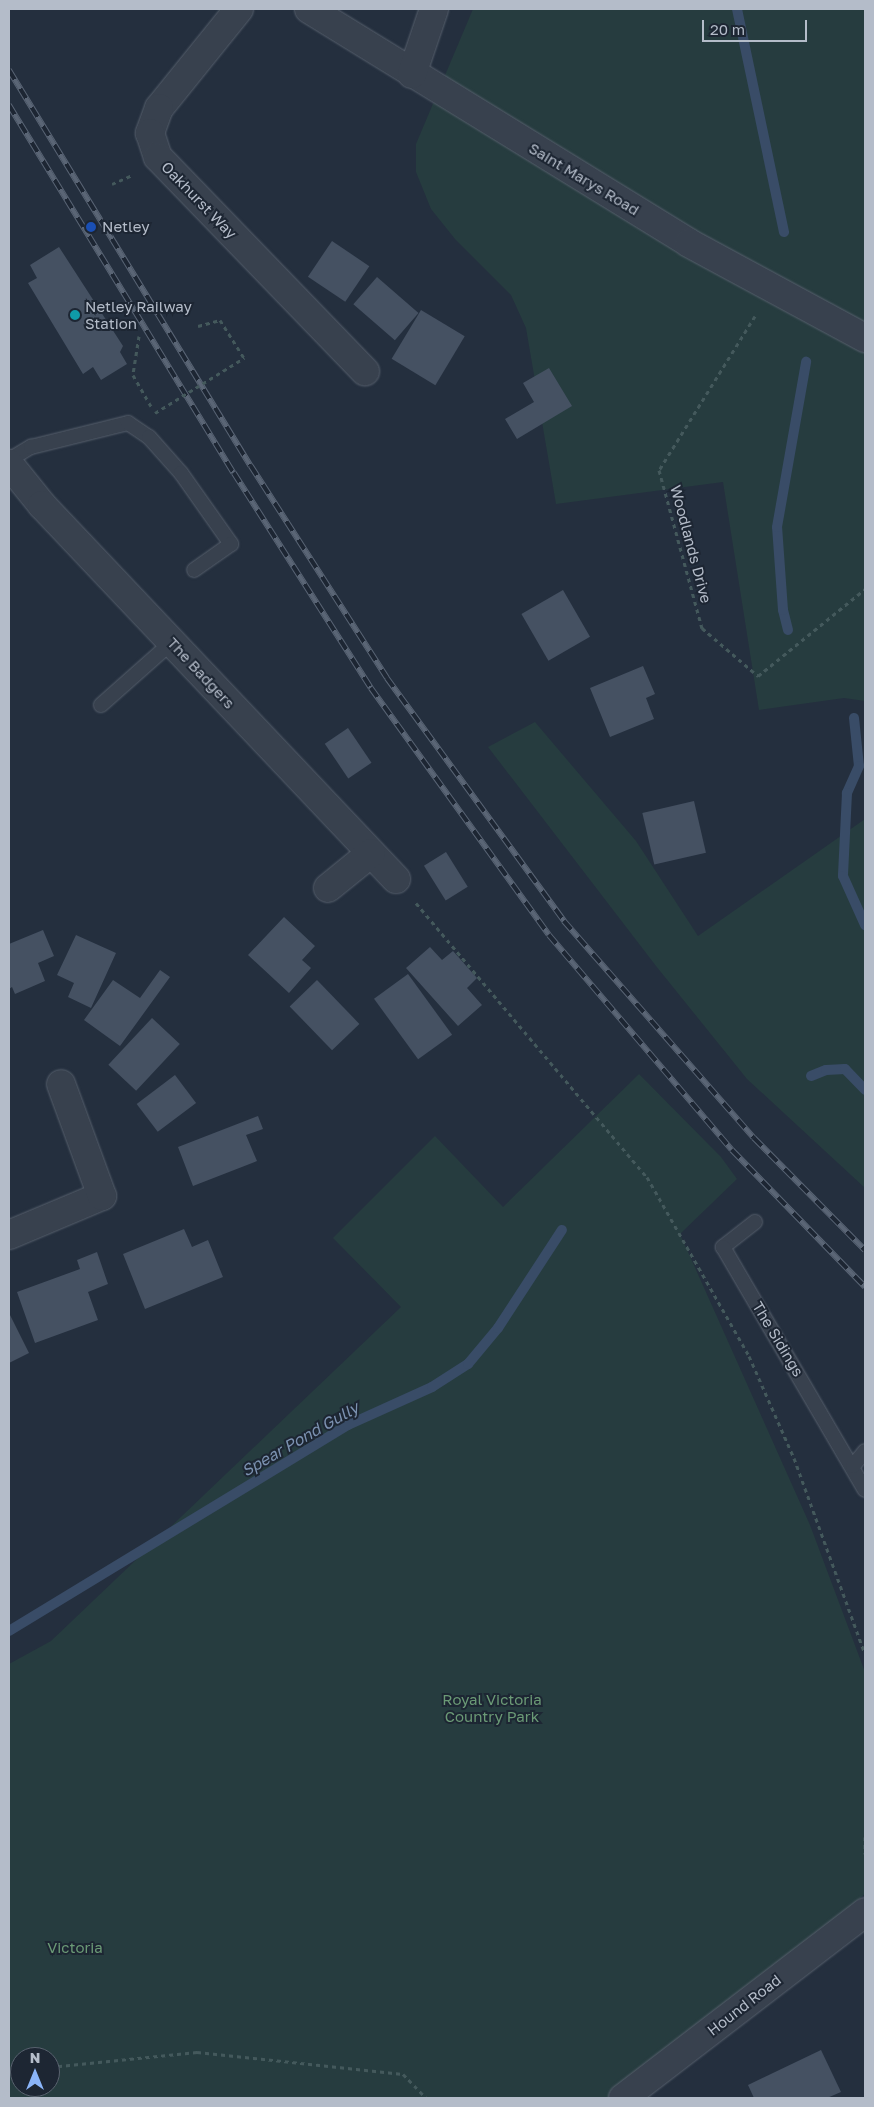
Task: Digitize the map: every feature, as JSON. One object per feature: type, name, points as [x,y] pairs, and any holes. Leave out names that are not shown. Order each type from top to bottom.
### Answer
[{"type":"street","name":"Oakhurst Way","points":[[239,9],[159,108],[150,133],[158,157],[365,371]]},
{"type":"street","name":"Saint Marys Road","points":[[309,9],[689,243],[865,338]]},
{"type":"street","points":[[412,74],[434,9]]},
{"type":"street","name":"The Badgers","points":[[9,464],[42,505],[396,879]]},
{"type":"street","points":[[328,888],[371,853]]},
{"type":"street","points":[[9,1235],[102,1196],[61,1084]]},
{"type":"street","name":"Hound Road","points":[[623,2098],[865,1912]]},
{"type":"lane","points":[[9,460],[31,447],[128,423],[149,437],[181,473],[231,544],[194,570]]},
{"type":"lane","points":[[101,705],[172,642]]},
{"type":"lane","name":"The Sidings","points":[[755,1222],[723,1247],[853,1466],[865,1490]]},
{"type":"lane","points":[[853,1466],[865,1451]]},
{"type":"path","name":"Woodlands Drive","points":[[772,288],[658,470],[702,628],[758,676],[865,589]]},
{"type":"path","points":[[139,336],[133,375],[154,413],[244,358],[220,320],[198,326]]},
{"type":"path","points":[[396,879],[647,1176],[750,1356],[794,1458],[865,1654]]},
{"type":"path","points":[[865,1837],[865,1854]]},
{"type":"path","points":[[60,2066],[197,2052],[403,2074],[426,2098]]},
{"type":"green space","points":[[473,9],[865,9],[865,701],[844,698],[759,710],[723,482],[556,504],[526,328],[511,295],[455,239],[431,209],[416,172],[416,144]]},
{"type":"green space","points":[[535,722],[636,841],[698,936],[865,819],[865,1188],[747,1079],[656,966],[488,747]]},
{"type":"green space","name":"Royal Victoria Country Park","points":[[639,1074],[721,1157],[737,1179],[680,1234],[810,1525],[865,1672],[865,1894],[626,2098],[9,2098],[9,1664],[51,1641],[401,1307],[333,1238],[435,1136],[503,1207]]},
{"type":"building","points":[[332,241],[369,266],[345,302],[308,277]]},
{"type":"building","name":"Netley Railway Station","points":[[59,247],[123,346],[120,352],[127,364],[101,380],[93,367],[83,374],[28,283],[37,278],[30,265]]},
{"type":"building","points":[[377,277],[419,313],[395,340],[353,304]]},
{"type":"building","points":[[421,310],[465,336],[435,385],[392,359]]},
{"type":"building","points":[[549,368],[572,406],[517,439],[505,419],[534,402],[523,383]]},
{"type":"building","points":[[563,590],[590,637],[548,661],[521,614]]},
{"type":"building","points":[[643,666],[655,694],[646,698],[654,719],[610,737],[590,688]]},
{"type":"building","points":[[348,728],[371,763],[348,778],[325,744]]},
{"type":"building","points":[[694,801],[706,853],[654,865],[642,813]]},
{"type":"building","points":[[446,852],[468,887],[446,901],[424,866]]},
{"type":"building","points":[[284,917],[315,946],[302,960],[311,968],[289,993],[248,955]]},
{"type":"building","points":[[43,930],[54,956],[38,963],[45,981],[15,994],[12,987],[9,989],[9,944]]},
{"type":"building","points":[[76,935],[116,953],[91,1008],[68,997],[74,983],[57,975]]},
{"type":"building","points":[[430,947],[442,960],[453,951],[477,978],[467,988],[482,1005],[458,1026],[406,968]]},
{"type":"building","points":[[160,970],[170,977],[120,1046],[84,1020],[113,980],[140,998]]},
{"type":"building","points":[[408,974],[452,1035],[418,1059],[374,999]]},
{"type":"building","points":[[317,980],[359,1024],[332,1050],[290,1006]]},
{"type":"building","points":[[152,1018],[180,1044],[136,1091],[108,1065]]},
{"type":"building","points":[[175,1075],[196,1103],[158,1132],[137,1104]]},
{"type":"building","points":[[258,1116],[263,1129],[246,1135],[257,1161],[193,1186],[178,1147]]},
{"type":"building","points":[[184,1229],[192,1247],[208,1240],[223,1277],[145,1309],[123,1254]]},
{"type":"building","points":[[97,1252],[108,1284],[88,1292],[98,1320],[35,1343],[17,1292],[80,1269],[77,1260]]},
{"type":"building","points":[[9,1313],[29,1353],[9,1363]]},
{"type":"building","points":[[821,2050],[841,2092],[827,2098],[754,2098],[748,2085]]},
{"type":"waterway","points":[[737,9],[784,232]]},
{"type":"waterway","points":[[788,630],[783,610],[777,527],[806,362]]},
{"type":"waterway","points":[[854,718],[859,766],[847,793],[843,876],[865,925]]},
{"type":"waterway","name":"Spear Pond Gully","points":[[811,1076],[826,1070],[845,1069],[865,1090]]},
{"type":"waterway","name":"Spear Pond Gully","points":[[9,1631],[348,1425],[432,1387],[468,1364],[498,1328],[562,1230]]},
{"type":"railway","points":[[9,70],[251,466],[387,678],[564,921],[754,1138],[865,1250]]},
{"type":"railway","points":[[9,105],[234,473],[371,688],[549,935],[732,1150],[865,1287]]},
{"type":"place","name":"Netley","points":[[91,227]]},
{"type":"place","name":"Netley Railway Station","points":[[75,315]]},
{"type":"park label","name":"Victoria","points":[[75,1948]]}]
